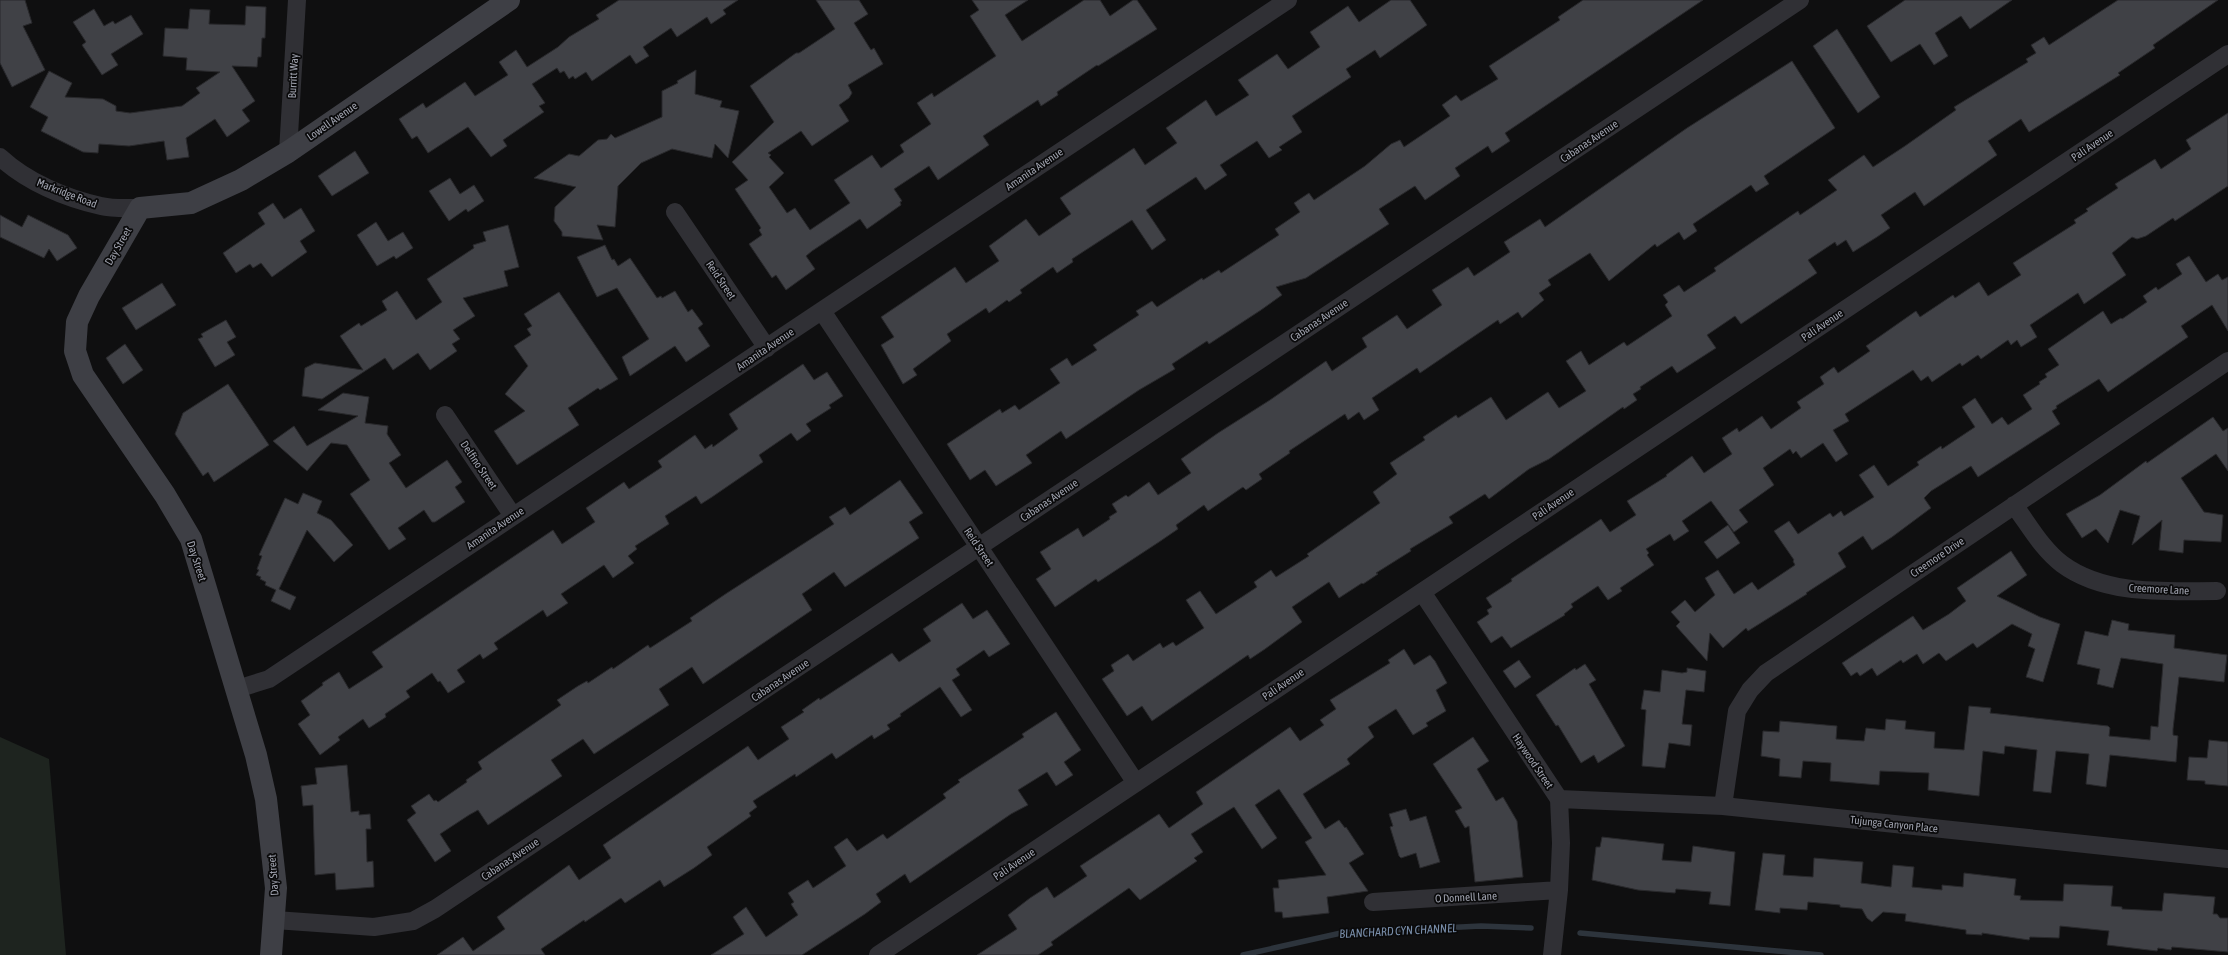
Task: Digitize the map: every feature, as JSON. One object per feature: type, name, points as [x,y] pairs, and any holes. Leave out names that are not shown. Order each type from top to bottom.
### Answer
[{"type":"street","name":"Burritt Way","points":[[288,152],[297,0]]},
{"type":"street","name":"Lowell Avenue","points":[[140,208],[191,203],[241,180],[288,152],[509,0]]},
{"type":"street","name":"Amanita Avenue","points":[[237,689],[269,679],[1288,0]]},
{"type":"street","name":"Cabanas Avenue","points":[[275,920],[374,927],[413,920],[435,909],[1800,0]]},
{"type":"street","name":"Pali Avenue","points":[[878,955],[2228,54]]},
{"type":"street","name":"Markridge Road","points":[[0,157],[10,166],[39,184],[70,196],[102,206],[140,208]]},
{"type":"street","name":"Day Street","points":[[140,208],[86,303],[77,322],[75,351],[83,375],[165,495],[190,539],[237,689],[266,799],[276,888],[275,920],[271,955]]},
{"type":"street","name":"Reid Street","points":[[675,212],[767,348]]},
{"type":"street","name":"Reid Street","points":[[822,311],[1136,783]]},
{"type":"street","name":"Creemore Drive","points":[[1723,806],[1738,711],[1750,690],[1766,673],[2228,361]]},
{"type":"street","name":"Delfino Street","points":[[445,415],[513,516]]},
{"type":"street","name":"Creemore Lane","points":[[2014,505],[2044,547],[2061,564],[2081,576],[2127,588],[2166,591],[2217,591]]},
{"type":"street","name":"Haywood Street","points":[[1422,592],[1559,799],[1561,843],[1559,890],[1552,955]]},
{"type":"street","name":"Tujunga Canyon Place","points":[[1559,799],[1723,806],[2228,859]]},
{"type":"street","name":"O Donnell Lane","points":[[1373,902],[1559,890]]},
{"type":"shaded area","points":[[0,737],[49,759],[66,955],[0,955]]},
{"type":"building","points":[[0,0],[25,0],[32,23],[23,26],[45,70],[12,87],[0,63]]},
{"type":"building","points":[[619,0],[738,0],[723,10],[726,14],[711,24],[707,17],[677,37],[671,28],[643,47],[649,56],[636,64],[630,55],[592,81],[586,72],[575,79],[573,76],[569,79],[564,71],[560,73],[557,68],[532,84],[545,103],[539,106],[544,112],[503,140],[507,146],[491,157],[468,127],[428,153],[417,136],[412,139],[399,119],[423,103],[426,108],[465,82],[475,96],[508,75],[499,62],[516,50],[527,67],[558,47],[569,37],[599,19],[596,15]]},
{"type":"building","points":[[816,0],[859,0],[868,14],[854,23],[871,50],[874,48],[883,64],[848,85],[852,93],[849,98],[839,105],[849,121],[812,146],[801,131],[768,153],[771,155],[769,157],[784,173],[769,187],[787,213],[795,208],[810,230],[850,203],[834,180],[872,155],[881,168],[904,152],[900,145],[931,124],[917,103],[932,93],[934,97],[996,56],[970,16],[979,10],[972,0],[1028,0],[1005,15],[1022,41],[1084,0],[1100,0],[1110,16],[1133,0],[1137,0],[1157,29],[1098,66],[1097,65],[1057,92],[1058,95],[1041,106],[1038,100],[983,136],[989,145],[938,180],[929,166],[894,189],[902,201],[900,202],[901,205],[867,229],[860,219],[812,251],[806,256],[815,269],[786,290],[776,275],[772,278],[749,244],[762,235],[759,230],[761,228],[735,189],[748,180],[732,162],[774,122],[750,86],[796,53],[799,53],[835,29]]},
{"type":"building","points":[[1391,0],[1410,0],[1427,25],[1380,58],[1375,50],[1346,69],[1351,77],[1292,116],[1302,132],[1279,147],[1282,150],[1269,158],[1257,141],[1220,165],[1227,175],[1205,190],[1196,177],[1146,210],[1166,240],[1152,250],[1132,220],[1072,259],[1073,262],[1057,273],[1053,267],[1020,290],[1022,293],[1009,302],[1007,300],[989,313],[986,308],[947,334],[951,341],[913,369],[917,375],[903,384],[881,345],[894,337],[881,317],[955,267],[966,283],[999,261],[989,246],[1026,219],[1039,236],[1071,214],[1060,198],[1134,148],[1145,165],[1177,143],[1166,128],[1206,100],[1216,116],[1249,95],[1238,80],[1277,54],[1288,69],[1320,47],[1310,32],[1348,6],[1359,22]]},
{"type":"building","points":[[1583,0],[1703,0],[1505,133],[1510,141],[1492,153],[1488,146],[1455,168],[1460,176],[1425,200],[1415,186],[1379,209],[1389,224],[1306,278],[1276,287],[1282,295],[1209,344],[1207,341],[1172,364],[1175,369],[1139,390],[1066,439],[1061,431],[1026,455],[1032,463],[996,486],[985,470],[970,480],[947,444],[1000,409],[1002,413],[1015,405],[1019,410],[1060,383],[1050,369],[1067,358],[1072,366],[1097,350],[1093,345],[1139,315],[1136,311],[1152,301],[1157,307],[1202,278],[1203,280],[1219,270],[1221,273],[1279,235],[1275,229],[1300,212],[1294,203],[1309,193],[1314,200],[1365,166],[1391,144],[1400,140],[1404,147],[1450,116],[1442,105],[1456,95],[1461,101],[1498,79],[1489,66],[1560,20],[1558,17]]},
{"type":"building","points":[[1905,0],[2012,0],[1970,29],[1961,16],[1935,33],[1948,56],[1934,65],[1920,44],[1891,62],[1867,26]]},
{"type":"building","points":[[2118,0],[2218,0],[2153,45],[2155,48],[2118,73],[2120,75],[2029,132],[2021,119],[1988,141],[1997,155],[1924,206],[1915,192],[1881,215],[1890,228],[1877,237],[1853,252],[1846,240],[1837,246],[1835,242],[1808,260],[1817,273],[1741,324],[1735,316],[1707,335],[1716,348],[1677,373],[1672,366],[1640,387],[1641,389],[1633,394],[1637,400],[1624,409],[1623,407],[1549,459],[1529,469],[1489,499],[1485,494],[1449,517],[1453,523],[1410,549],[1411,551],[1376,573],[1378,574],[1363,584],[1362,583],[1339,598],[1329,582],[1292,607],[1302,622],[1250,659],[1248,655],[1152,721],[1142,706],[1127,716],[1102,679],[1114,671],[1111,665],[1128,654],[1133,661],[1160,643],[1163,648],[1173,642],[1176,646],[1204,628],[1186,600],[1200,591],[1216,614],[1257,587],[1254,582],[1271,570],[1276,577],[1309,556],[1307,554],[1380,503],[1373,492],[1397,474],[1390,463],[1425,440],[1423,437],[1456,415],[1458,418],[1491,397],[1506,420],[1548,392],[1559,408],[1586,391],[1566,361],[1581,351],[1589,365],[1624,342],[1627,346],[1672,316],[1665,305],[1668,302],[1663,295],[1679,285],[1684,292],[1716,271],[1714,268],[1798,211],[1800,215],[1837,190],[1828,180],[1864,155],[1873,167],[1905,146],[1956,110],[1954,107],[2028,62],[2026,59],[2036,53],[2031,45],[2044,37],[2049,45]]},
{"type":"building","points":[[246,6],[266,7],[265,38],[262,38],[261,57],[258,57],[257,67],[232,66],[255,101],[242,110],[250,121],[227,137],[215,119],[186,138],[189,157],[167,160],[164,141],[129,146],[99,144],[98,153],[83,152],[41,131],[48,117],[30,107],[49,71],[72,83],[65,97],[103,99],[116,106],[116,111],[130,113],[182,106],[200,93],[196,88],[220,72],[186,70],[187,58],[163,56],[165,28],[188,29],[190,9],[210,10],[209,24],[245,25]]},
{"type":"building","points":[[94,9],[104,26],[113,21],[115,24],[131,15],[143,34],[111,54],[118,65],[102,75],[82,45],[86,42],[73,22]]},
{"type":"building","points":[[1837,29],[1880,97],[1858,113],[1813,46]]},
{"type":"building","points":[[1792,61],[1835,128],[1764,176],[1769,184],[1756,192],[1751,185],[1693,224],[1697,231],[1684,240],[1679,232],[1657,247],[1655,244],[1609,281],[1590,253],[1548,280],[1551,285],[1539,293],[1544,300],[1522,318],[1518,312],[1500,324],[1498,320],[1420,373],[1417,368],[1372,398],[1379,410],[1364,420],[1359,412],[1348,420],[1345,414],[1289,451],[1290,453],[1259,474],[1262,479],[1246,490],[1243,487],[1208,511],[1204,505],[1176,525],[1178,529],[1098,582],[1096,579],[1055,607],[1036,579],[1051,569],[1040,552],[1078,528],[1083,537],[1110,519],[1109,517],[1117,512],[1112,504],[1126,495],[1128,497],[1149,482],[1158,495],[1191,473],[1181,459],[1218,433],[1270,400],[1326,361],[1332,371],[1367,347],[1362,338],[1397,315],[1407,329],[1442,305],[1432,290],[1468,267],[1474,276],[1510,252],[1504,242],[1540,219],[1545,227],[1687,128]]},
{"type":"building","points":[[696,70],[695,94],[722,101],[720,107],[739,111],[728,158],[715,144],[712,158],[672,149],[641,163],[618,186],[615,227],[597,225],[603,240],[562,236],[562,232],[554,221],[555,207],[576,187],[534,178],[569,154],[579,156],[598,140],[607,139],[611,134],[615,138],[662,117],[662,91],[678,83],[677,81]]},
{"type":"building","points":[[2228,113],[2228,186],[2175,221],[2173,218],[2146,236],[2137,239],[2132,237],[2112,253],[2126,275],[2084,304],[2078,293],[2030,325],[2037,337],[2021,347],[2017,340],[2011,345],[2008,340],[1981,359],[1978,355],[1962,366],[1960,363],[1932,382],[1928,376],[1921,381],[1913,370],[1845,414],[1849,421],[1833,430],[1848,454],[1836,462],[1823,443],[1801,458],[1796,451],[1793,454],[1790,449],[1763,468],[1774,485],[1739,510],[1748,522],[1734,532],[1711,501],[1682,521],[1689,531],[1674,541],[1670,534],[1646,549],[1649,553],[1647,555],[1654,565],[1620,588],[1622,591],[1608,600],[1598,586],[1571,604],[1573,607],[1564,614],[1565,615],[1511,648],[1502,636],[1491,643],[1477,622],[1489,614],[1487,610],[1492,607],[1486,598],[1512,581],[1511,579],[1601,519],[1610,532],[1636,515],[1627,501],[1667,476],[1666,475],[1692,456],[1704,473],[1732,454],[1722,438],[1737,428],[1739,432],[1762,416],[1771,429],[1801,408],[1797,402],[1824,384],[1820,377],[1834,367],[1838,373],[1870,351],[1866,346],[1916,311],[1920,317],[1953,295],[1955,298],[1979,282],[1988,296],[2021,275],[2013,263],[2076,223],[2074,220],[2088,211],[2086,209],[2118,188],[2115,184],[2155,159],[2161,169],[2191,149],[2186,140]]},
{"type":"building","points":[[355,151],[369,173],[332,196],[318,176]]},
{"type":"building","points":[[450,178],[460,194],[474,185],[484,201],[468,212],[466,209],[449,221],[429,191]]},
{"type":"building","points":[[273,203],[284,219],[301,208],[315,231],[300,241],[307,252],[272,277],[261,263],[253,268],[250,264],[236,273],[223,253],[265,224],[258,213]]},
{"type":"building","points":[[0,215],[22,227],[28,215],[68,235],[77,248],[57,261],[49,249],[44,258],[0,237]]},
{"type":"building","points":[[376,222],[388,241],[403,232],[413,248],[396,259],[394,256],[377,266],[357,235]]},
{"type":"building","points":[[508,225],[519,267],[504,271],[508,286],[463,298],[475,316],[453,330],[460,339],[452,344],[457,351],[430,370],[418,353],[393,370],[385,358],[322,399],[302,396],[305,368],[315,363],[363,370],[340,336],[359,323],[361,326],[387,310],[382,301],[397,291],[416,320],[442,302],[427,279],[474,248],[473,245],[486,241],[483,232]]},
{"type":"building","points":[[605,245],[612,260],[614,259],[618,266],[630,258],[657,298],[661,296],[662,298],[675,291],[688,312],[692,309],[703,324],[698,328],[710,346],[686,362],[675,346],[630,376],[622,357],[649,339],[617,288],[597,297],[577,257]]},
{"type":"building","points":[[2189,256],[2206,282],[2218,274],[2222,280],[2228,277],[2228,331],[2212,305],[2181,326],[2188,337],[2108,392],[2099,379],[2056,406],[2057,408],[2052,411],[2060,424],[1978,477],[1971,466],[1931,491],[1924,498],[1931,508],[1892,537],[1872,550],[1863,536],[1838,553],[1846,567],[1806,593],[1807,594],[1748,631],[1746,628],[1723,648],[1710,633],[1707,661],[1676,626],[1680,622],[1671,612],[1685,600],[1695,612],[1715,595],[1705,578],[1718,570],[1734,594],[1752,582],[1758,590],[1795,565],[1794,560],[1774,531],[1789,521],[1798,534],[1830,513],[1833,517],[1841,511],[1844,516],[1874,497],[1859,475],[1874,465],[1888,486],[1919,465],[1917,462],[1941,446],[1942,449],[1975,427],[1962,407],[1975,398],[1992,424],[2002,417],[2008,425],[2032,409],[2023,395],[2040,384],[2039,382],[2047,377],[2045,374],[2059,365],[2048,349],[2103,311],[2111,324],[2121,318],[2122,319],[2147,302],[2143,296],[2156,287],[2158,290],[2182,274],[2176,264]]},
{"type":"building","points":[[162,283],[176,305],[136,330],[122,308]]},
{"type":"building","points":[[559,292],[618,379],[600,390],[598,388],[568,408],[579,425],[517,465],[494,431],[525,411],[505,394],[528,366],[514,346],[531,335],[527,329],[532,326],[524,314]]},
{"type":"building","points":[[226,320],[236,337],[227,342],[235,355],[215,367],[198,339],[203,337],[201,334]]},
{"type":"building","points":[[125,344],[143,370],[123,384],[106,358]]},
{"type":"building","points":[[803,364],[814,380],[827,372],[843,396],[829,405],[831,408],[806,424],[811,431],[797,441],[791,433],[759,455],[763,462],[712,497],[701,504],[696,496],[665,516],[669,524],[635,546],[637,549],[628,556],[634,563],[613,578],[604,565],[561,594],[568,603],[547,617],[543,610],[494,643],[498,649],[483,659],[480,654],[457,670],[465,682],[448,693],[440,681],[438,682],[432,673],[406,691],[410,697],[385,714],[386,717],[369,728],[363,719],[338,737],[340,740],[320,755],[298,724],[310,715],[301,701],[323,685],[322,683],[339,672],[349,689],[383,667],[372,652],[553,530],[562,544],[595,522],[586,508],[624,482],[629,489],[662,467],[658,461],[695,435],[705,449],[712,444],[713,447],[738,429],[729,414]]},
{"type":"building","points":[[228,384],[269,445],[214,482],[208,472],[203,476],[175,434],[183,413]]},
{"type":"building","points":[[343,393],[369,397],[365,423],[388,426],[387,434],[401,455],[389,463],[406,488],[447,460],[462,482],[455,487],[465,502],[435,522],[432,522],[424,510],[398,528],[406,539],[389,550],[350,494],[370,480],[347,445],[331,443],[307,471],[273,441],[294,426],[307,446],[358,416],[318,410]]},
{"type":"building","points":[[2213,417],[2223,431],[2228,428],[2228,471],[2216,454],[2181,478],[2204,512],[2223,515],[2221,542],[2184,540],[2183,553],[2159,550],[2162,520],[2132,545],[2140,516],[2120,510],[2108,543],[2096,529],[2082,538],[2066,514],[2100,495],[2146,461],[2147,463]]},
{"type":"building","points":[[900,480],[923,513],[909,522],[919,538],[845,587],[834,572],[802,594],[812,610],[703,684],[692,667],[659,689],[669,705],[594,754],[583,739],[551,760],[562,776],[488,825],[478,810],[440,834],[451,851],[435,862],[407,820],[416,813],[411,806],[429,794],[434,801],[436,800],[438,802],[467,782],[466,780],[482,769],[478,762],[561,705],[557,700],[587,681],[588,683],[612,667],[613,669],[648,645],[650,648],[692,621],[690,618],[834,524],[829,517],[845,507],[850,515]]},
{"type":"building","points":[[303,493],[322,501],[317,513],[331,520],[353,545],[334,562],[307,530],[279,589],[296,597],[290,610],[271,601],[276,590],[265,585],[266,582],[260,579],[261,577],[256,575],[259,570],[257,569],[262,556],[259,555],[285,498],[298,504]]},
{"type":"building","points":[[1728,525],[1740,543],[1717,559],[1704,542]]},
{"type":"building","points":[[2011,551],[2027,575],[1997,596],[2040,617],[2060,624],[2043,682],[2026,677],[2035,649],[2028,646],[2032,634],[2012,624],[1977,648],[1973,643],[1946,661],[1939,653],[1923,664],[1917,654],[1903,663],[1901,660],[1877,676],[1872,668],[1860,676],[1857,672],[1851,676],[1842,663],[1913,616],[1923,630],[1949,614],[1966,601],[1957,588]]},
{"type":"building","points":[[962,603],[973,619],[987,610],[1010,644],[989,657],[984,650],[956,669],[960,675],[952,680],[972,710],[961,717],[940,687],[900,714],[901,716],[887,725],[890,729],[874,739],[872,735],[836,759],[832,753],[796,777],[795,774],[753,801],[757,807],[749,813],[751,816],[707,847],[712,855],[694,868],[664,887],[660,880],[625,903],[621,898],[585,922],[584,920],[541,949],[545,955],[437,955],[463,937],[473,951],[505,929],[497,917],[569,865],[579,880],[611,858],[603,845],[748,746],[758,760],[789,739],[781,727],[804,712],[802,710],[892,653],[899,662],[931,641],[923,629]]},
{"type":"building","points":[[2112,620],[2129,624],[2128,630],[2175,635],[2174,648],[2227,655],[2224,682],[2179,677],[2173,729],[2173,735],[2178,736],[2176,762],[2110,755],[2106,787],[2086,784],[2089,754],[2056,751],[2051,793],[2033,791],[2037,750],[2005,746],[2004,754],[1983,751],[1979,796],[1928,790],[1929,773],[1880,771],[1879,785],[1830,781],[1831,763],[1803,761],[1801,778],[1779,776],[1780,759],[1761,756],[1763,731],[1779,732],[1780,721],[1837,726],[1836,739],[1864,741],[1866,728],[1885,730],[1886,719],[1906,721],[1905,729],[1935,732],[1934,748],[1964,750],[1969,706],[1991,708],[1990,713],[2108,726],[2110,728],[2109,736],[2150,740],[2151,726],[2158,727],[2163,664],[2121,658],[2113,688],[2097,684],[2100,669],[2077,664],[2085,631],[2108,636]]},
{"type":"building","points":[[1404,649],[1414,665],[1430,655],[1435,661],[1447,683],[1436,690],[1446,711],[1426,723],[1428,726],[1413,735],[1396,709],[1368,727],[1374,737],[1347,759],[1350,764],[1303,794],[1325,829],[1339,820],[1345,828],[1346,827],[1364,854],[1349,863],[1368,891],[1327,897],[1329,913],[1283,918],[1282,912],[1275,912],[1273,888],[1279,888],[1278,880],[1326,875],[1305,842],[1312,838],[1279,789],[1255,805],[1277,838],[1262,849],[1234,807],[1191,834],[1203,852],[1194,858],[1197,861],[1140,900],[1129,888],[1051,942],[1053,945],[1038,955],[977,955],[1017,929],[1008,915],[1030,898],[1047,887],[1054,898],[1087,876],[1080,866],[1159,814],[1169,828],[1203,804],[1196,792],[1290,727],[1300,741],[1324,725],[1320,720],[1336,709],[1330,700],[1390,663],[1388,660]]},
{"type":"building","points":[[1519,660],[1531,677],[1515,688],[1503,671]]},
{"type":"building","points":[[1585,664],[1596,680],[1589,684],[1625,746],[1598,763],[1594,755],[1581,763],[1558,725],[1556,726],[1536,695],[1575,668],[1576,670]]},
{"type":"building","points":[[1687,668],[1706,671],[1704,692],[1686,690],[1682,724],[1692,725],[1690,746],[1669,743],[1665,768],[1642,766],[1646,710],[1641,709],[1644,690],[1660,692],[1662,670],[1682,673],[1687,672]]},
{"type":"building","points":[[1056,712],[1081,750],[1064,762],[1073,775],[1056,786],[1047,772],[1018,790],[1028,805],[1011,814],[910,883],[905,874],[876,894],[881,902],[802,955],[711,955],[744,934],[733,917],[746,907],[766,937],[798,915],[791,904],[794,902],[788,893],[808,880],[813,888],[846,866],[834,847],[847,838],[857,851],[883,834],[887,839],[946,798],[943,794],[960,782],[958,780],[1024,737],[1022,734]]},
{"type":"building","points":[[1473,737],[1489,761],[1477,769],[1496,801],[1503,797],[1517,821],[1523,877],[1475,882],[1469,826],[1465,828],[1455,811],[1462,808],[1433,764]]},
{"type":"building","points":[[2209,740],[2228,742],[2228,786],[2205,784],[2205,781],[2187,780],[2189,757],[2207,758]]},
{"type":"building","points":[[347,765],[351,812],[359,811],[359,815],[370,814],[371,829],[366,829],[367,862],[373,861],[374,887],[336,890],[335,873],[315,875],[313,805],[303,806],[301,786],[317,784],[315,768]]},
{"type":"building","points":[[1406,809],[1410,821],[1426,816],[1440,862],[1420,868],[1416,853],[1401,858],[1399,856],[1390,827],[1393,826],[1389,814]]},
{"type":"building","points":[[1602,837],[1664,844],[1662,860],[1691,862],[1693,846],[1735,852],[1730,906],[1709,904],[1711,892],[1676,889],[1675,893],[1638,890],[1592,880],[1596,847],[1600,847]]},
{"type":"building","points":[[1763,853],[1785,855],[1783,875],[1813,877],[1814,858],[1863,862],[1861,883],[1891,887],[1893,865],[1914,867],[1912,887],[1942,890],[1942,885],[1963,887],[1964,873],[2016,879],[2014,895],[2021,896],[2020,900],[2063,901],[2064,884],[2113,886],[2111,906],[2122,907],[2122,909],[2162,911],[2164,893],[2215,897],[2213,914],[2217,914],[2220,918],[2228,918],[2228,952],[2172,947],[2171,950],[2158,948],[2157,951],[2107,945],[2109,931],[2060,926],[2059,938],[2030,937],[2029,940],[1982,933],[1982,935],[1966,934],[1966,930],[1905,921],[1906,914],[1883,912],[1872,922],[1867,918],[1862,909],[1808,902],[1807,910],[1780,908],[1780,913],[1755,910]]},
{"type":"waterway","name":"BLANCHARD CYN CHANNEL","points":[[1243,955],[1341,933],[1481,926],[1531,928]]},
{"type":"waterway","name":"BLANCHARD CYN CHANNEL","points":[[1580,933],[1821,955]]}]
